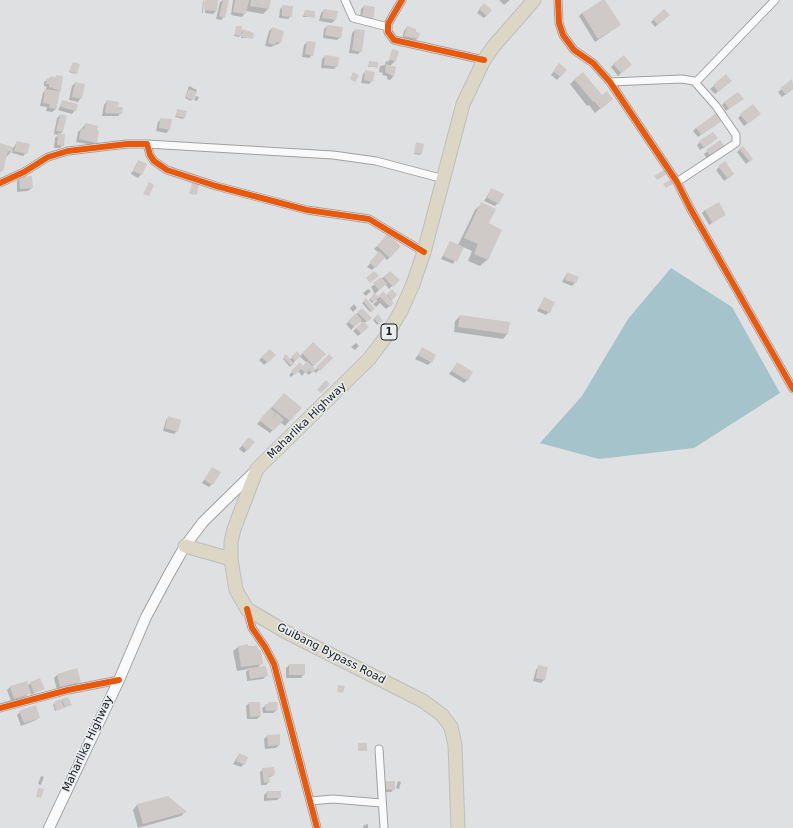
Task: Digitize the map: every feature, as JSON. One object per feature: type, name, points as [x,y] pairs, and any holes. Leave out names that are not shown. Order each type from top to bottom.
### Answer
[{"type":"highway","name":"Maharlika Highway","points":[[257,469],[349,380],[385,338],[401,311],[413,284],[424,252],[444,179],[454,133],[463,104],[484,60],[493,47],[534,0]]},
{"type":"highway","name":"Guibang Bypass Road","points":[[257,469],[234,529],[231,542],[231,559],[236,590],[247,609],[286,632],[423,701],[442,715],[454,734],[458,828]]},
{"type":"highway","points":[[185,546],[231,559]]},
{"type":"main road","name":"Maharlika Highway","points":[[49,828],[119,680],[146,617],[185,546],[203,522],[257,469]]},
{"type":"street","points":[[345,0],[353,18],[388,27]]},
{"type":"street","points":[[402,0],[391,17],[388,27],[388,32],[394,40],[484,60]]},
{"type":"street","points":[[558,0],[559,23],[563,35],[574,50],[593,63],[610,82],[677,182],[693,215],[793,389]]},
{"type":"street","points":[[696,82],[775,0]]},
{"type":"street","points":[[610,82],[682,79],[696,82],[733,130],[737,140],[731,146],[677,182]]},
{"type":"street","points":[[0,183],[24,172],[48,157],[68,151],[127,144],[332,155],[376,161],[444,179]]},
{"type":"street","points":[[147,144],[150,155],[154,161],[167,170],[216,186],[293,206],[369,219],[424,252]]},
{"type":"street","points":[[247,609],[252,628],[266,647],[274,664],[317,828]]},
{"type":"street","points":[[0,708],[68,690],[119,680]]},
{"type":"street","points":[[379,749],[381,803],[384,828]]},
{"type":"street","points":[[310,801],[333,799],[381,803]]},
{"type":"water","points":[[671,268],[732,307],[780,393],[694,448],[599,459],[540,443],[582,396],[628,319]]},
{"type":"building","points":[[205,0],[218,0],[217,11],[204,10]]},
{"type":"building","points":[[223,0],[229,0],[225,18],[219,16]]},
{"type":"building","points":[[235,0],[249,0],[246,14],[233,12]]},
{"type":"building","points":[[251,0],[271,0],[269,9],[250,6]]},
{"type":"building","points":[[602,0],[605,0],[621,25],[598,39],[582,13]]},
{"type":"building","points":[[484,3],[492,10],[487,16],[479,9]]},
{"type":"building","points":[[282,5],[293,6],[292,17],[282,16]]},
{"type":"building","points":[[364,5],[375,7],[373,20],[362,18]]},
{"type":"building","points":[[324,9],[338,11],[336,20],[322,18]]},
{"type":"building","points":[[664,9],[670,15],[658,25],[653,19]]},
{"type":"building","points":[[305,10],[315,11],[315,18],[304,16]]},
{"type":"building","points":[[327,25],[343,27],[341,38],[325,35]]},
{"type":"building","points":[[236,26],[242,26],[241,36],[235,35]]},
{"type":"building","points":[[407,26],[416,29],[416,32],[420,33],[418,39],[404,36]]},
{"type":"building","points":[[272,27],[284,31],[281,43],[276,42],[275,45],[268,43]]},
{"type":"building","points":[[243,29],[254,33],[253,39],[242,37]]},
{"type":"building","points":[[355,29],[365,30],[362,52],[352,50]]},
{"type":"building","points":[[307,41],[316,42],[313,56],[305,54]]},
{"type":"building","points":[[392,49],[399,51],[396,61],[389,60]]},
{"type":"building","points":[[325,55],[339,57],[338,67],[324,65]]},
{"type":"building","points":[[624,55],[632,65],[621,73],[613,64]]},
{"type":"building","points":[[369,61],[378,62],[378,68],[368,66]]},
{"type":"building","points":[[73,62],[80,64],[77,74],[69,71]]},
{"type":"building","points":[[559,63],[567,70],[561,77],[553,71]]},
{"type":"building","points":[[386,64],[396,67],[394,77],[385,72]]},
{"type":"building","points":[[365,70],[375,72],[373,82],[364,80]]},
{"type":"building","points":[[353,72],[359,75],[355,82],[350,79]]},
{"type":"building","points":[[583,72],[602,95],[607,91],[613,99],[601,109],[594,101],[593,102],[574,79]]},
{"type":"building","points":[[726,74],[732,81],[718,92],[713,85]]},
{"type":"building","points":[[56,75],[63,76],[61,91],[49,87],[49,84],[46,84],[47,78],[50,79],[51,76],[56,77]]},
{"type":"building","points":[[792,79],[793,89],[786,95],[780,88]]},
{"type":"building","points":[[75,82],[85,84],[82,99],[72,97]]},
{"type":"building","points":[[45,89],[60,91],[56,109],[49,108],[50,104],[43,103]]},
{"type":"building","points":[[189,89],[197,92],[193,100],[185,97]]},
{"type":"building","points":[[738,92],[744,99],[729,109],[724,102]]},
{"type":"building","points":[[62,100],[78,104],[76,111],[61,107]]},
{"type":"building","points":[[107,100],[119,102],[118,107],[123,107],[122,114],[105,113]]},
{"type":"building","points":[[753,104],[761,114],[748,124],[740,114]]},
{"type":"building","points":[[177,109],[187,111],[185,118],[176,116]]},
{"type":"building","points":[[716,113],[722,121],[701,135],[696,128]]},
{"type":"building","points":[[60,114],[67,116],[63,132],[56,131]]},
{"type":"building","points":[[160,118],[172,119],[170,130],[159,128]]},
{"type":"building","points":[[86,123],[98,126],[97,130],[99,131],[97,143],[79,139],[81,128],[84,129]]},
{"type":"building","points":[[713,132],[718,138],[704,148],[699,141]]},
{"type":"building","points":[[58,133],[65,134],[64,146],[57,145]]},
{"type":"building","points":[[720,140],[725,147],[711,157],[706,150]]},
{"type":"building","points":[[17,141],[30,144],[27,154],[14,151]]},
{"type":"building","points":[[416,142],[424,144],[422,154],[414,153]]},
{"type":"building","points":[[0,143],[13,147],[12,152],[8,151],[3,171],[0,171]]},
{"type":"building","points":[[743,146],[753,159],[750,162],[739,149]]},
{"type":"building","points":[[138,160],[147,164],[142,175],[133,171]]},
{"type":"building","points":[[725,161],[734,174],[728,179],[718,166]]},
{"type":"building","points":[[664,170],[667,174],[657,180],[654,176]]},
{"type":"building","points":[[32,176],[33,188],[20,189],[19,177]]},
{"type":"building","points":[[670,180],[673,184],[666,188],[663,184]]},
{"type":"building","points":[[149,182],[154,185],[149,196],[143,194]]},
{"type":"building","points":[[192,183],[199,184],[197,195],[189,194]]},
{"type":"building","points":[[491,188],[504,194],[499,204],[487,198]]},
{"type":"building","points":[[481,202],[496,209],[489,223],[502,230],[488,260],[474,254],[478,244],[464,238]]},
{"type":"building","points":[[719,202],[726,215],[712,223],[705,210]]},
{"type":"building","points":[[387,234],[401,246],[390,258],[377,246]]},
{"type":"building","points":[[450,241],[464,247],[457,262],[443,256]]},
{"type":"building","points":[[379,251],[385,257],[376,268],[369,263]]},
{"type":"building","points":[[374,271],[379,276],[370,283],[366,278]]},
{"type":"building","points":[[390,271],[400,280],[393,287],[384,277]]},
{"type":"building","points":[[567,272],[579,277],[576,283],[565,280]]},
{"type":"building","points":[[381,277],[387,284],[379,290],[373,283]]},
{"type":"building","points":[[392,289],[397,295],[392,300],[387,294]]},
{"type":"building","points":[[383,291],[394,303],[390,307],[379,296]]},
{"type":"building","points":[[374,293],[379,297],[374,302],[370,299]]},
{"type":"building","points":[[544,297],[555,302],[550,313],[539,308]]},
{"type":"building","points":[[366,298],[375,309],[372,312],[363,301]]},
{"type":"building","points":[[362,308],[372,318],[367,322],[357,312]]},
{"type":"building","points":[[356,313],[362,320],[354,327],[348,321]]},
{"type":"building","points":[[378,314],[383,321],[379,324],[374,318]]},
{"type":"building","points":[[460,315],[510,322],[508,334],[458,327]]},
{"type":"building","points":[[363,321],[369,327],[361,334],[356,328]]},
{"type":"building","points":[[313,342],[326,354],[314,366],[302,353]]},
{"type":"building","points":[[422,347],[436,355],[432,363],[418,355]]},
{"type":"building","points":[[270,349],[276,355],[268,363],[261,357]]},
{"type":"building","points":[[297,351],[301,356],[295,361],[291,357]]},
{"type":"building","points":[[286,354],[294,364],[291,366],[283,357]]},
{"type":"building","points":[[329,354],[333,358],[320,371],[316,367]]},
{"type":"building","points":[[307,361],[316,369],[312,373],[309,370],[306,373],[301,369],[295,375],[291,371],[300,362],[303,366]]},
{"type":"building","points":[[457,362],[473,372],[468,381],[452,371]]},
{"type":"building","points":[[326,380],[330,384],[321,393],[317,390]]},
{"type":"building","points":[[284,393],[302,408],[290,421],[272,407]]},
{"type":"building","points":[[270,408],[276,413],[271,419],[277,413],[284,420],[273,431],[259,420]]},
{"type":"building","points":[[168,416],[181,420],[178,432],[165,428]]},
{"type":"building","points":[[249,437],[255,442],[247,451],[242,445]]},
{"type":"building","points":[[212,467],[221,472],[213,485],[204,480]]},
{"type":"building","points":[[248,644],[248,647],[257,645],[258,650],[261,650],[263,664],[241,667],[238,646]]},
{"type":"building","points":[[289,664],[305,664],[305,675],[289,675]]},
{"type":"building","points":[[538,665],[548,667],[545,680],[536,678]]},
{"type":"building","points":[[266,666],[268,676],[250,679],[248,668]]},
{"type":"building","points":[[77,668],[81,682],[60,687],[57,674]]},
{"type":"building","points":[[40,678],[45,689],[34,693],[30,682]]},
{"type":"building","points":[[27,681],[31,693],[14,699],[10,686]]},
{"type":"building","points":[[338,685],[345,686],[343,693],[337,692]]},
{"type":"building","points":[[68,697],[72,705],[65,707],[62,699]]},
{"type":"building","points":[[61,699],[64,708],[56,711],[54,702]]},
{"type":"building","points":[[249,702],[260,702],[261,716],[250,717]]},
{"type":"building","points":[[269,702],[277,702],[278,710],[266,711],[265,704],[269,704]]},
{"type":"building","points":[[36,705],[40,718],[24,723],[19,711]]},
{"type":"building","points":[[280,734],[280,745],[268,746],[267,735]]},
{"type":"building","points":[[358,743],[367,743],[367,751],[358,751]]},
{"type":"building","points":[[239,753],[248,757],[245,765],[236,761]]},
{"type":"building","points":[[274,767],[275,775],[269,776],[270,782],[264,783],[262,768]]},
{"type":"building","points":[[385,781],[395,781],[395,790],[385,789]]},
{"type":"building","points":[[38,788],[44,789],[41,798],[36,797]]},
{"type":"building","points":[[267,791],[281,791],[281,798],[267,798]]},
{"type":"building","points":[[168,796],[187,812],[143,824],[137,804]]},
{"type":"cycle path","points":[[402,0],[388,24],[388,32],[394,40],[484,60]]},
{"type":"cycle path","points":[[558,0],[559,23],[563,35],[574,50],[593,63],[610,82],[677,182],[690,208],[793,389]]},
{"type":"cycle path","points":[[0,183],[24,172],[48,157],[68,151],[127,144],[147,144],[150,155],[154,161],[167,170],[216,186],[307,210],[369,219],[424,252]]},
{"type":"cycle path","points":[[247,609],[252,628],[274,664],[317,828]]},
{"type":"cycle path","points":[[0,708],[68,690],[119,680]]}]
